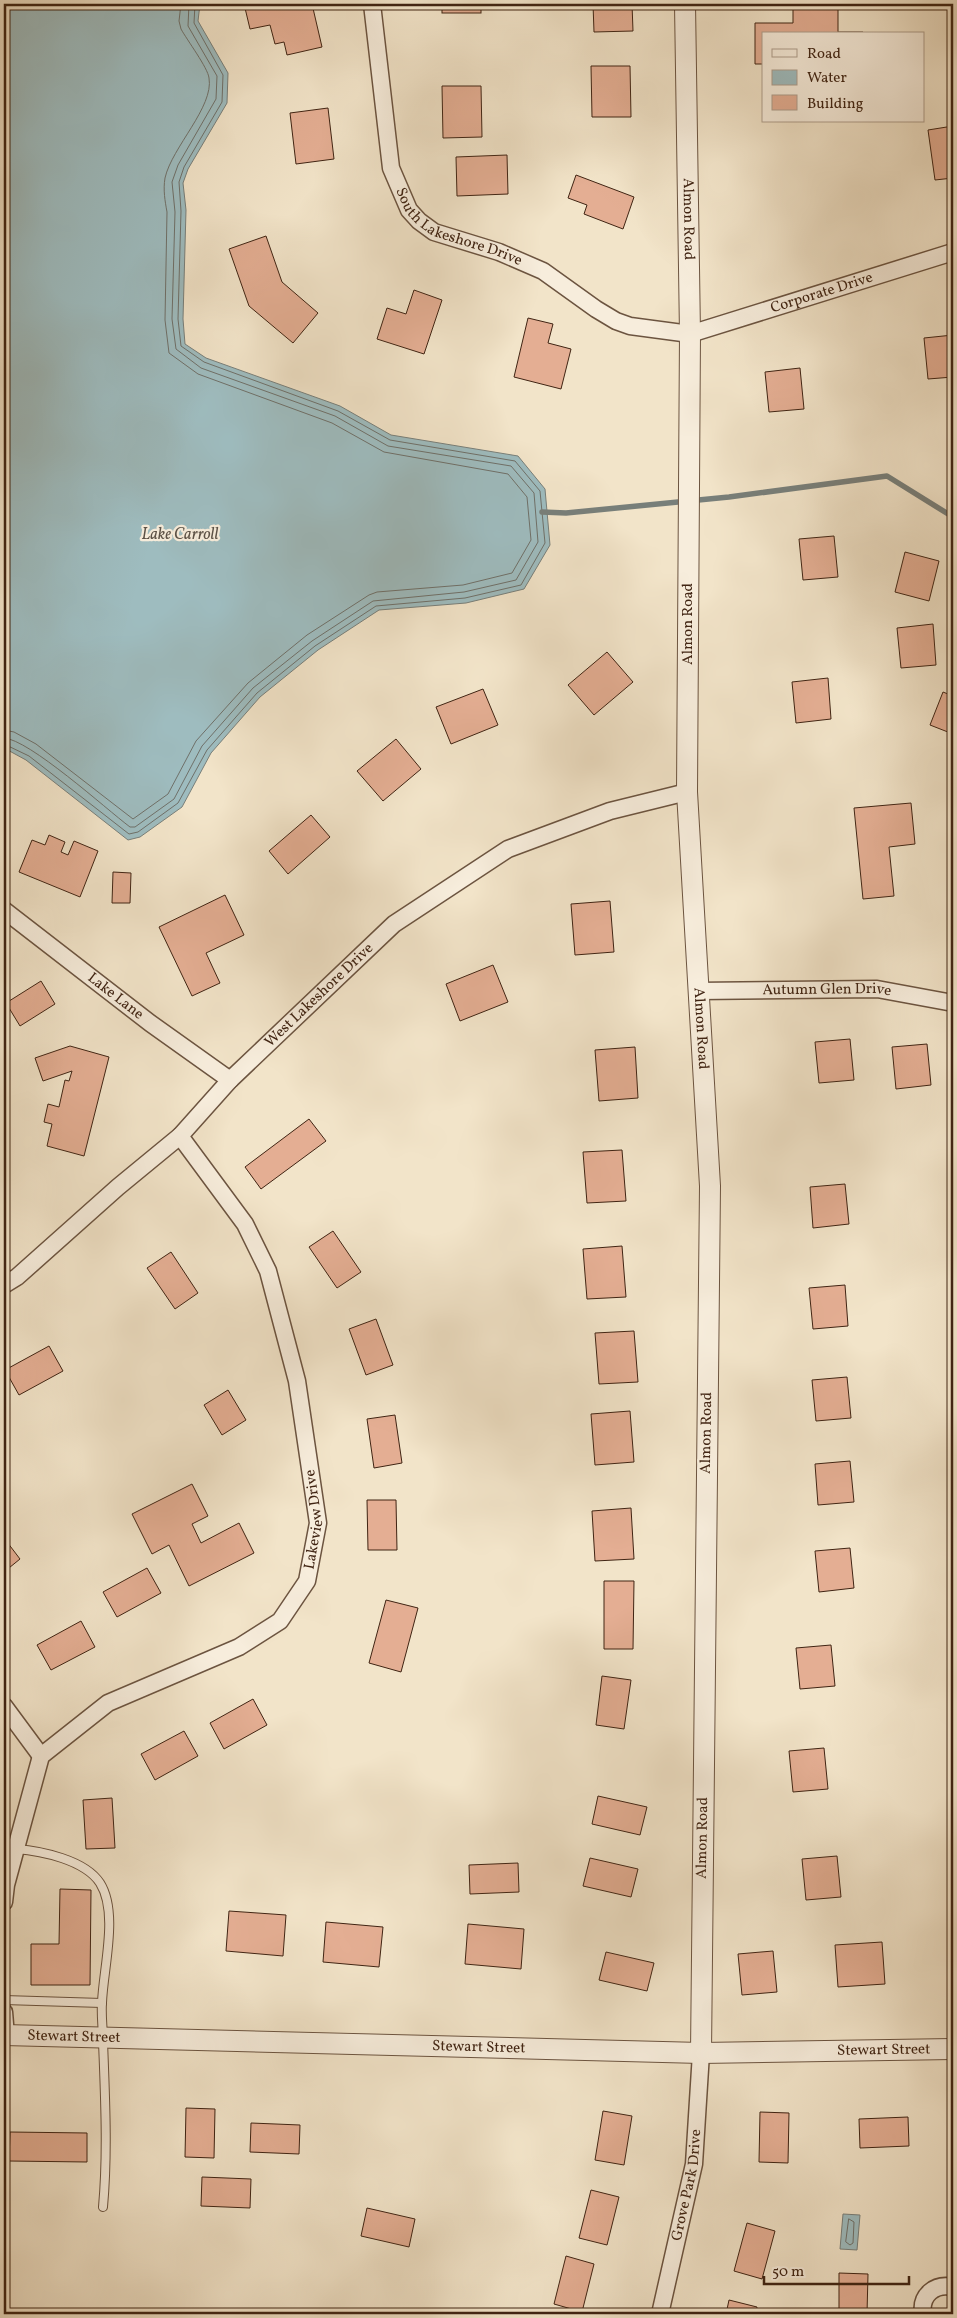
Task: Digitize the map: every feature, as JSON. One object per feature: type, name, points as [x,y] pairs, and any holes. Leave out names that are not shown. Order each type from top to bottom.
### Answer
[{"type":"street","name":"South Lakeshore Drive","points":[[372,4],[391,168],[402,196],[419,220],[434,232],[499,252],[543,271],[616,321],[638,328],[690,334]]},
{"type":"street","name":"Almon Road","points":[[685,4],[690,334],[687,792],[710,1186],[701,2053]]},
{"type":"street","name":"Corporate Drive","points":[[690,334],[953,252]]},
{"type":"street","name":"West Lakeshore Drive","points":[[4,1285],[17,1276],[118,1187],[180,1136],[230,1080],[394,924],[508,849],[610,811],[687,792]]},
{"type":"street","name":"Lake Lane","points":[[4,910],[150,1023],[230,1080]]},
{"type":"street","name":"Autumn Glen Drive","points":[[698,991],[877,989],[953,1003]]},
{"type":"street","name":"Lakeview Drive","points":[[41,1756],[108,1703],[239,1647],[280,1621],[307,1581],[318,1523],[297,1380],[268,1271],[245,1224],[180,1136]]},
{"type":"street","points":[[4,1706],[41,1756],[6,1885],[4,1902]]},
{"type":"street","points":[[4,2012],[5,2035]]},
{"type":"street","name":"Stewart Street","points":[[5,2035],[701,2053],[953,2050]]},
{"type":"street","name":"Grove Park Drive","points":[[660,2314],[694,2164],[701,2053]]},
{"type":"street","points":[[923,2314],[923,2304],[931,2291],[944,2286],[953,2287]]},
{"type":"lane","points":[[16,1849],[38,1851],[92,1872],[102,1886],[108,1905],[108,1936],[102,2003],[107,2170],[104,2207]]},
{"type":"lane","points":[[4,2000],[102,2003]]},
{"type":"water","name":"Lake Carroll","points":[[4,4],[200,4],[198,21],[228,73],[227,103],[188,169],[183,183],[186,210],[183,319],[185,344],[206,358],[340,406],[391,435],[518,456],[545,489],[550,545],[524,589],[466,603],[379,610],[318,650],[260,697],[211,753],[182,807],[140,837],[128,840],[26,760],[4,748]]},
{"type":"water","points":[[843,2214],[860,2215],[857,2250],[840,2249]]},
{"type":"building","points":[[257,4],[312,4],[322,47],[287,55],[284,42],[275,44],[270,25],[250,29],[245,8]]},
{"type":"building","points":[[442,4],[481,4],[481,13],[442,13]]},
{"type":"building","points":[[593,4],[632,4],[633,31],[594,32]]},
{"type":"building","points":[[793,4],[838,4],[838,32],[762,32],[762,64],[755,64],[755,23],[793,23]]},
{"type":"building","points":[[591,66],[630,66],[631,117],[592,117]]},
{"type":"building","points":[[442,86],[481,86],[482,137],[443,138]]},
{"type":"building","points":[[328,108],[334,159],[296,164],[290,113]]},
{"type":"building","points":[[953,126],[953,178],[935,180],[928,130]]},
{"type":"building","points":[[507,155],[508,194],[457,196],[456,157]]},
{"type":"building","points":[[576,175],[634,197],[623,229],[584,214],[587,205],[568,198]]},
{"type":"building","points":[[266,236],[282,282],[318,313],[293,343],[249,306],[229,249]]},
{"type":"building","points":[[414,290],[442,300],[424,354],[377,339],[387,308],[406,314]]},
{"type":"building","points":[[528,318],[553,324],[548,343],[571,349],[561,389],[514,377]]},
{"type":"building","points":[[953,335],[953,377],[928,379],[924,338]]},
{"type":"building","points":[[800,368],[804,409],[769,412],[765,372]]},
{"type":"building","points":[[834,536],[838,577],[803,580],[799,539]]},
{"type":"building","points":[[905,552],[939,561],[929,601],[895,592]]},
{"type":"building","points":[[933,624],[936,665],[901,668],[897,628]]},
{"type":"building","points":[[607,652],[633,682],[594,715],[568,685]]},
{"type":"building","points":[[828,678],[831,719],[796,723],[792,682]]},
{"type":"building","points":[[483,689],[498,725],[451,744],[436,707]]},
{"type":"building","points":[[943,692],[953,696],[953,734],[930,725]]},
{"type":"building","points":[[396,739],[421,769],[383,801],[357,771]]},
{"type":"building","points":[[911,803],[915,844],[889,847],[894,896],[863,899],[854,808]]},
{"type":"building","points":[[311,815],[330,837],[288,874],[269,851]]},
{"type":"building","points":[[49,835],[65,842],[61,852],[68,855],[74,841],[98,851],[80,897],[19,872],[32,840],[45,845]]},
{"type":"building","points":[[113,872],[131,873],[130,903],[112,903]]},
{"type":"building","points":[[225,895],[244,935],[206,953],[220,983],[192,996],[159,927]]},
{"type":"building","points":[[610,901],[614,952],[575,955],[571,904]]},
{"type":"building","points":[[493,965],[508,1002],[460,1021],[446,984]]},
{"type":"building","points":[[41,981],[55,1004],[20,1026],[6,1003]]},
{"type":"building","points":[[850,1039],[854,1080],[819,1083],[815,1042]]},
{"type":"building","points":[[927,1044],[931,1085],[896,1089],[892,1047]]},
{"type":"building","points":[[70,1046],[109,1057],[84,1156],[47,1146],[52,1124],[44,1122],[48,1104],[59,1107],[65,1080],[69,1081],[72,1071],[43,1081],[35,1058]]},
{"type":"building","points":[[635,1047],[638,1098],[599,1101],[595,1050]]},
{"type":"building","points":[[948,1052],[953,1052],[953,1093],[952,1093]]},
{"type":"building","points":[[309,1119],[326,1141],[261,1189],[245,1167]]},
{"type":"building","points":[[622,1150],[626,1201],[587,1203],[583,1152]]},
{"type":"building","points":[[845,1184],[849,1224],[813,1228],[810,1187]]},
{"type":"building","points":[[333,1231],[361,1272],[337,1288],[309,1247]]},
{"type":"building","points":[[622,1246],[626,1297],[587,1299],[583,1249]]},
{"type":"building","points":[[171,1252],[198,1293],[175,1309],[147,1268]]},
{"type":"building","points":[[845,1285],[848,1326],[813,1329],[809,1288]]},
{"type":"building","points":[[376,1319],[393,1365],[366,1375],[349,1329]]},
{"type":"building","points":[[634,1331],[638,1382],[599,1384],[595,1333]]},
{"type":"building","points":[[49,1346],[63,1371],[19,1395],[5,1370]]},
{"type":"building","points":[[847,1377],[851,1418],[816,1421],[812,1380]]},
{"type":"building","points":[[228,1390],[246,1420],[222,1435],[204,1405]]},
{"type":"building","points":[[630,1411],[634,1462],[595,1465],[591,1414]]},
{"type":"building","points":[[395,1415],[402,1463],[374,1468],[367,1419]]},
{"type":"building","points":[[850,1461],[854,1502],[818,1505],[815,1464]]},
{"type":"building","points":[[192,1484],[208,1516],[192,1524],[201,1543],[239,1523],[254,1553],[189,1586],[169,1545],[152,1554],[132,1514]]},
{"type":"building","points":[[367,1500],[396,1500],[397,1550],[368,1550]]},
{"type":"building","points":[[631,1508],[634,1559],[595,1561],[592,1511]]},
{"type":"building","points":[[4,1538],[20,1559],[4,1572]]},
{"type":"building","points":[[850,1548],[854,1588],[819,1592],[815,1551]]},
{"type":"building","points":[[147,1568],[161,1593],[117,1617],[103,1592]]},
{"type":"building","points":[[604,1581],[634,1581],[633,1649],[604,1649]]},
{"type":"building","points":[[386,1600],[418,1608],[401,1672],[369,1663]]},
{"type":"building","points":[[81,1621],[95,1647],[51,1670],[37,1645]]},
{"type":"building","points":[[831,1645],[835,1686],[800,1689],[796,1648]]},
{"type":"building","points":[[602,1676],[631,1680],[624,1729],[596,1725]]},
{"type":"building","points":[[253,1699],[267,1725],[224,1749],[210,1723]]},
{"type":"building","points":[[184,1731],[198,1756],[155,1780],[141,1754]]},
{"type":"building","points":[[824,1748],[828,1789],[793,1792],[789,1751]]},
{"type":"building","points":[[598,1796],[647,1807],[640,1835],[592,1824]]},
{"type":"building","points":[[112,1798],[115,1848],[86,1849],[83,1800]]},
{"type":"building","points":[[837,1856],[841,1897],[806,1900],[802,1859]]},
{"type":"building","points":[[590,1858],[638,1869],[631,1897],[583,1886]]},
{"type":"building","points":[[518,1863],[519,1892],[470,1894],[469,1865]]},
{"type":"building","points":[[60,1889],[91,1890],[90,1985],[31,1985],[31,1944],[59,1944]]},
{"type":"building","points":[[229,1911],[286,1915],[283,1956],[226,1951]]},
{"type":"building","points":[[326,1922],[383,1927],[379,1967],[323,1962]]},
{"type":"building","points":[[468,1924],[524,1929],[521,1969],[465,1964]]},
{"type":"building","points":[[882,1942],[885,1984],[838,1987],[835,1945]]},
{"type":"building","points":[[773,1951],[777,1992],[742,1995],[738,1954]]},
{"type":"building","points":[[606,1952],[654,1963],[647,1991],[599,1980]]},
{"type":"building","points":[[186,2108],[215,2109],[214,2158],[185,2157]]},
{"type":"building","points":[[603,2111],[632,2116],[624,2165],[595,2160]]},
{"type":"building","points":[[760,2112],[789,2113],[788,2163],[759,2162]]},
{"type":"building","points":[[908,2117],[909,2146],[860,2148],[859,2119]]},
{"type":"building","points":[[251,2123],[300,2125],[299,2154],[250,2152]]},
{"type":"building","points":[[10,2132],[87,2133],[87,2162],[9,2161]]},
{"type":"building","points":[[202,2177],[251,2179],[250,2208],[201,2206]]},
{"type":"building","points":[[591,2190],[619,2197],[607,2245],[579,2238]]},
{"type":"building","points":[[367,2208],[415,2219],[409,2247],[361,2236]]},
{"type":"building","points":[[747,2223],[775,2231],[762,2279],[734,2271]]},
{"type":"building","points":[[566,2256],[594,2264],[582,2312],[554,2304]]},
{"type":"building","points":[[839,2273],[868,2274],[867,2314],[839,2314]]},
{"type":"building","points":[[729,2300],[757,2307],[756,2314],[726,2314]]},
{"type":"waterway","points":[[542,512],[566,513],[729,497],[887,476],[953,517]]}]
